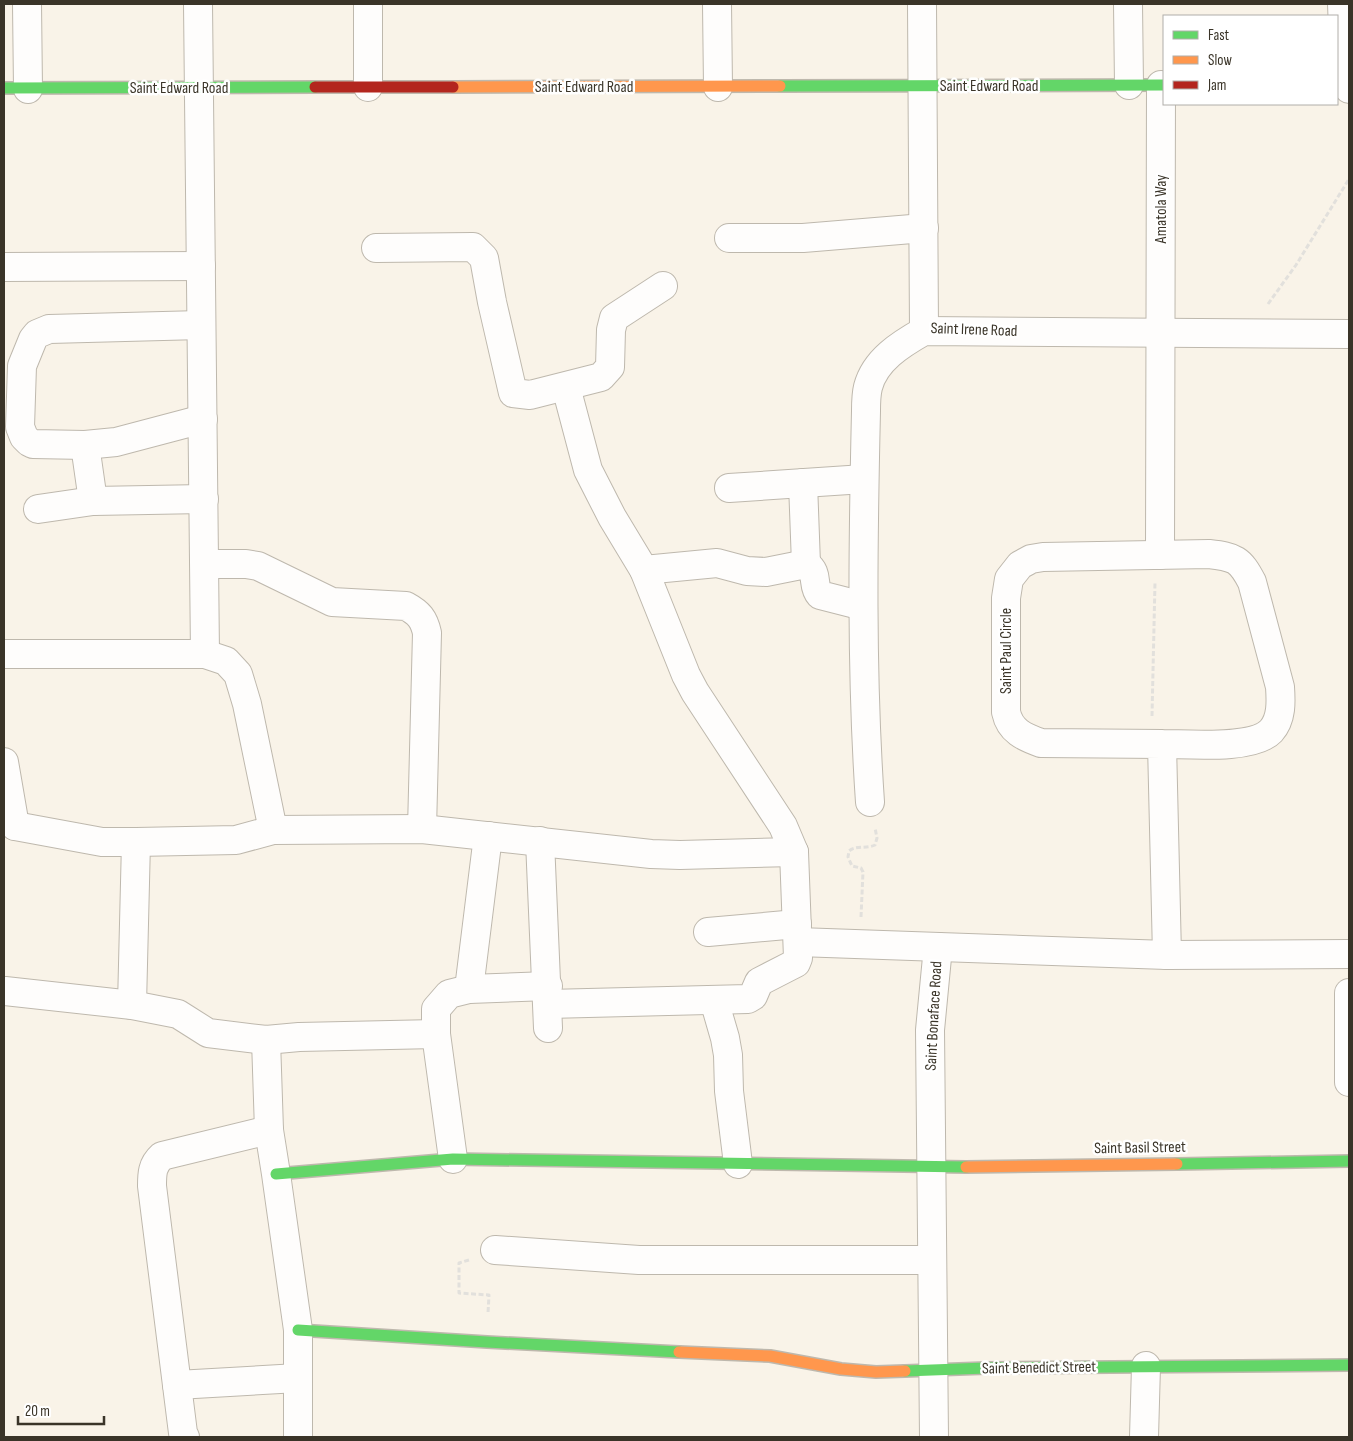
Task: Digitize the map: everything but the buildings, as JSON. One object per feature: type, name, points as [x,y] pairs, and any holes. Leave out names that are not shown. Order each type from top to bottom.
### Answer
[{"type":"street","points":[[16,88],[27,4]]},
{"type":"street","points":[[198,4],[205,654]]},
{"type":"street","points":[[368,4],[368,87]]},
{"type":"street","points":[[717,4],[718,87]]},
{"type":"street","name":"Saint Irene Road","points":[[922,4],[924,331],[1349,334]]},
{"type":"street","points":[[1128,4],[1129,85]]},
{"type":"street","points":[[1342,4],[1345,86]]},
{"type":"street","name":"Saint Edward Road","points":[[16,88],[1162,85]]},
{"type":"street","name":"Amatola Way","points":[[1161,333],[1162,85]]},
{"type":"street","points":[[729,238],[803,238],[924,228]]},
{"type":"street","points":[[376,248],[473,247],[484,258],[513,393],[530,395],[601,377],[610,367],[614,318],[663,286]]},
{"type":"street","points":[[4,267],[201,266]]},
{"type":"street","points":[[201,325],[49,329],[43,331],[33,339],[22,366],[12,403],[22,432],[29,442],[34,444],[85,445],[116,442],[203,419]]},
{"type":"street","points":[[870,802],[865,729],[863,606],[864,479],[868,388],[873,372],[889,354],[924,331]]},
{"type":"street","points":[[1160,555],[1161,333]]},
{"type":"street","points":[[453,1159],[436,1034],[436,1009],[449,994],[469,989],[548,1006],[751,998],[759,982],[796,963],[798,958],[794,852],[783,826],[695,692],[686,675],[644,570],[612,517],[588,470],[566,387]]},
{"type":"street","points":[[85,445],[93,500]]},
{"type":"street","points":[[729,488],[864,479]]},
{"type":"street","points":[[803,483],[806,564],[814,572],[817,590],[820,595],[863,606]]},
{"type":"street","points":[[38,509],[93,500],[204,499]]},
{"type":"street","name":"Saint Paul Circle","points":[[1160,555],[1223,556],[1234,559],[1244,566],[1252,582],[1273,656],[1280,687],[1281,702],[1279,716],[1272,730],[1262,738],[1246,742],[1220,745],[1162,744],[1041,743],[1027,738],[1013,729],[1008,722],[1006,712],[1006,598],[1009,580],[1020,565],[1031,559],[1043,557],[1160,555]]},
{"type":"street","points":[[644,570],[717,563],[747,571],[766,572],[806,564]]},
{"type":"street","points":[[205,564],[252,564],[332,602],[406,606],[415,610],[421,616],[427,633],[422,829]]},
{"type":"street","points":[[4,654],[205,654],[226,661],[238,674],[248,704],[273,830]]},
{"type":"street","points":[[1162,744],[1167,955]]},
{"type":"street","points":[[4,762],[10,832],[102,842],[136,842],[236,840],[273,830],[422,829],[650,854],[794,852]]},
{"type":"street","points":[[469,989],[488,836]]},
{"type":"street","points":[[540,841],[548,1006]]},
{"type":"street","points":[[132,1006],[136,842]]},
{"type":"street","points":[[708,932],[797,933],[858,945],[938,947]]},
{"type":"street","name":"Saint Bonaface Road","points":[[934,1437],[930,1030],[938,947],[1167,955],[1349,954]]},
{"type":"street","points":[[5,990],[132,1006],[178,1014],[208,1033],[266,1040],[299,1037],[436,1034]]},
{"type":"street","points":[[1349,993],[1349,1082]]},
{"type":"street","points":[[714,1000],[724,1031],[728,1054],[729,1092],[738,1164]]},
{"type":"street","points":[[266,1040],[269,1130],[298,1330],[298,1437]]},
{"type":"street","points":[[184,1437],[152,1186],[152,1170],[162,1156],[269,1130]]},
{"type":"street","name":"Saint Basil Street","points":[[276,1174],[453,1159],[932,1167],[1349,1161]]},
{"type":"street","points":[[495,1250],[639,1260],[932,1260]]},
{"type":"street","name":"Saint Benedict Street","points":[[298,1330],[487,1342],[770,1356],[841,1369],[876,1372],[1146,1366],[1349,1365]]},
{"type":"street","points":[[1144,1437],[1146,1366]]},
{"type":"street","points":[[177,1385],[298,1378]]},
{"type":"path","points":[[1247,334],[1296,265],[1349,179]]},
{"type":"path","points":[[1160,555],[1155,578],[1151,725],[1162,744]]},
{"type":"path","points":[[858,945],[863,872],[861,868],[852,866],[848,857],[849,850],[853,847],[871,847],[876,845],[877,838],[870,802]]},
{"type":"path","points":[[487,1342],[489,1295],[459,1293],[458,1263],[495,1250]]},
{"type":"traffic: fast","points":[[780,86],[1163,85]]},
{"type":"traffic: fast","points":[[4,88],[315,87]]},
{"type":"traffic: fast","points":[[276,1174],[453,1159],[966,1167]]},
{"type":"traffic: fast","points":[[1177,1164],[1349,1161]]},
{"type":"traffic: fast","points":[[298,1330],[679,1352]]},
{"type":"traffic: fast","points":[[905,1371],[986,1368],[1349,1365]]},
{"type":"traffic: slow","points":[[453,87],[780,86]]},
{"type":"traffic: slow","points":[[966,1167],[1177,1164]]},
{"type":"traffic: slow","points":[[679,1352],[770,1356],[841,1369],[876,1372],[905,1371]]},
{"type":"traffic: jam","points":[[315,87],[453,87]]}]
